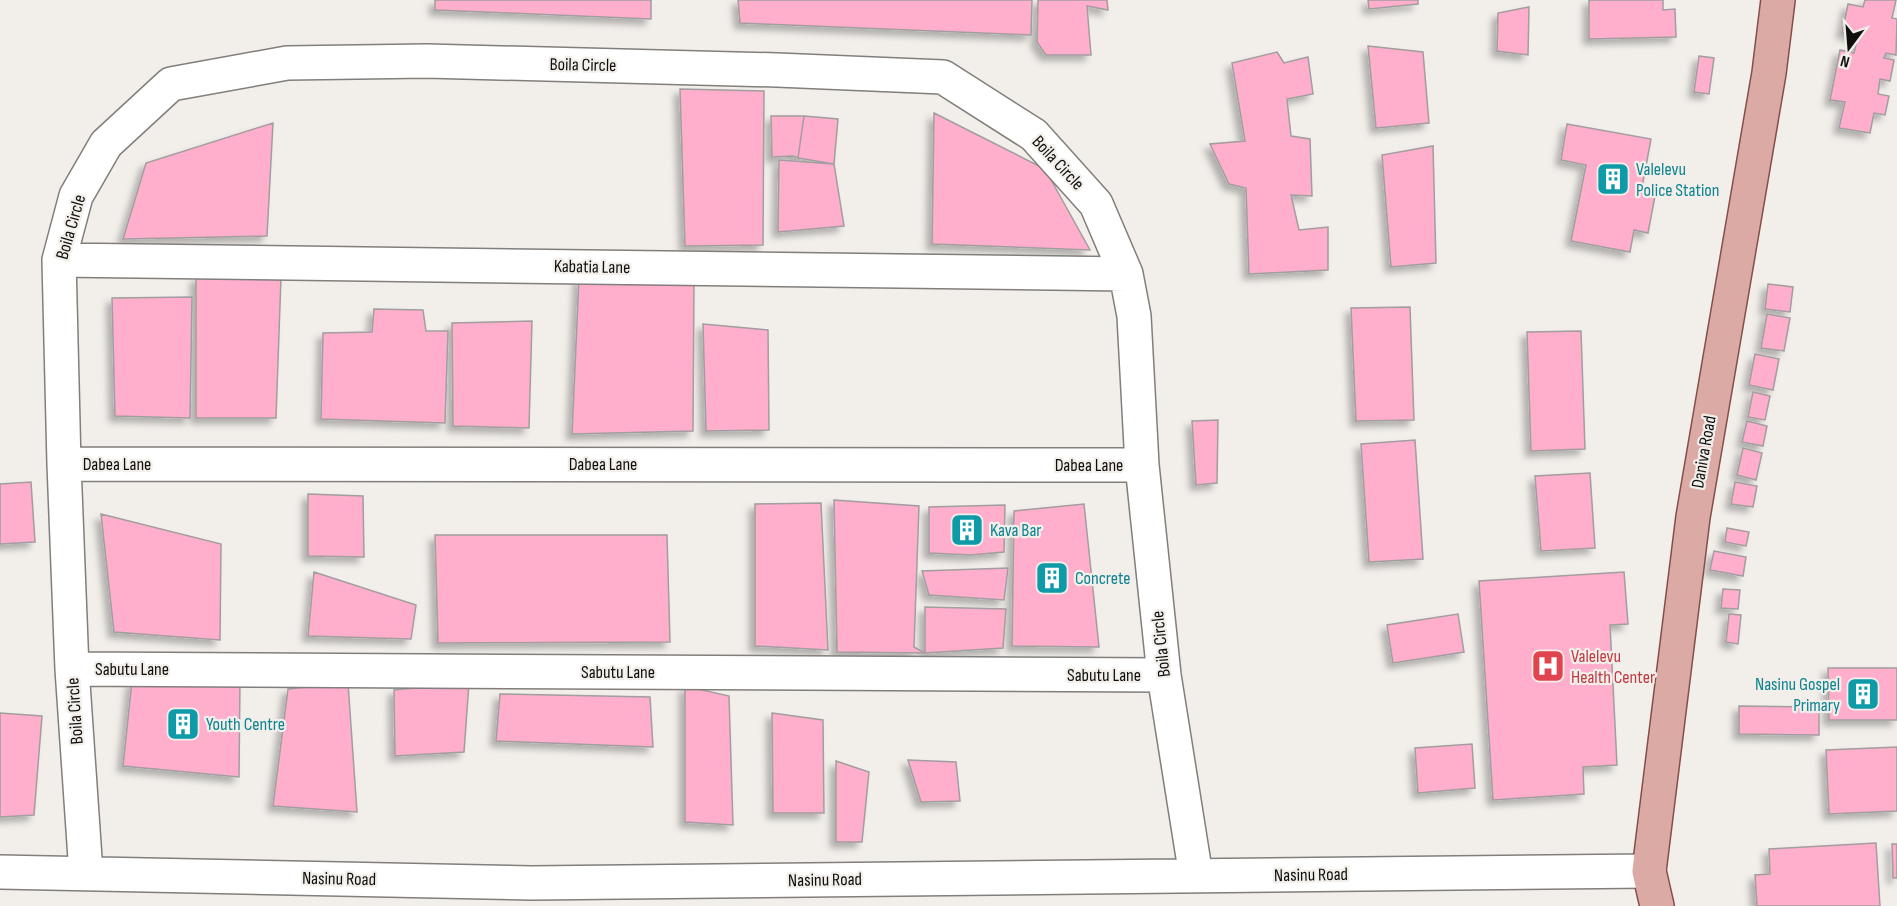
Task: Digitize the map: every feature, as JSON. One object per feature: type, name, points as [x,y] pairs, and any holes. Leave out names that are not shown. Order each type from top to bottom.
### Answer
[{"type":"main road","name":"Daniva Road","points":[[1657,906],[1650,871],[1694,517],[1768,73],[1778,0]]},
{"type":"street","name":"Boila Circle","points":[[86,873],[72,669],[59,260],[76,196],[106,144],[171,84],[287,63],[427,61],[777,70],[943,77],[1034,135],[1096,204],[1125,274],[1134,316],[1142,465],[1164,675],[1196,876]]},
{"type":"street","name":"Kabatia Lane","points":[[59,260],[1125,274]]},
{"type":"street","name":"Dabea Lane","points":[[64,464],[1142,465]]},
{"type":"street","name":"Sabutu Lane","points":[[72,669],[1164,675]]},
{"type":"street","name":"Nasinu Road","points":[[0,872],[532,883],[1650,871]]},
{"type":"building","points":[[435,0],[651,0],[651,19],[435,10]]},
{"type":"building","points":[[738,0],[1032,0],[1031,35],[740,23]]},
{"type":"building","points":[[1038,0],[1107,0],[1108,10],[1087,6],[1091,55],[1046,55],[1037,42]]},
{"type":"building","points":[[1368,0],[1418,0],[1418,4],[1369,9]]},
{"type":"building","points":[[1589,0],[1663,0],[1663,10],[1675,9],[1676,37],[1589,39]]},
{"type":"building","points":[[1865,0],[1896,0],[1892,18],[1897,19],[1896,55],[1886,53],[1884,58],[1894,60],[1890,81],[1880,79],[1878,94],[1889,96],[1885,115],[1874,113],[1870,133],[1839,128],[1845,102],[1830,100],[1840,50],[1854,53],[1858,36],[1842,33],[1848,4],[1863,7]]},
{"type":"building","points":[[1529,7],[1528,55],[1497,51],[1498,13]]},
{"type":"building","points":[[1368,46],[1423,52],[1429,123],[1376,128]]},
{"type":"building","points":[[1277,52],[1284,63],[1308,57],[1313,94],[1287,99],[1291,136],[1310,139],[1312,196],[1291,195],[1299,230],[1328,227],[1328,270],[1249,274],[1246,188],[1229,184],[1210,144],[1245,141],[1232,63]]},
{"type":"building","points":[[1699,56],[1714,58],[1709,94],[1694,92]]},
{"type":"building","points":[[680,89],[764,91],[763,245],[685,246]]},
{"type":"building","points":[[934,113],[1045,169],[1090,250],[932,244]]},
{"type":"building","points":[[771,116],[804,116],[798,158],[793,156],[772,157]]},
{"type":"building","points":[[804,116],[838,119],[834,164],[798,158]]},
{"type":"building","points":[[273,123],[267,236],[123,239],[146,163]]},
{"type":"building","name":"Valelevu Police Station","points":[[1567,124],[1651,139],[1641,193],[1655,196],[1648,233],[1634,230],[1630,252],[1571,241],[1586,165],[1561,160]]},
{"type":"building","points":[[1433,146],[1436,263],[1391,267],[1382,155]]},
{"type":"building","points":[[779,160],[834,164],[844,226],[778,232]]},
{"type":"building","points":[[196,277],[281,277],[276,418],[196,418]]},
{"type":"building","points":[[579,278],[694,280],[693,431],[572,434]]},
{"type":"building","points":[[1768,284],[1793,287],[1790,312],[1765,309]]},
{"type":"building","points":[[192,297],[190,418],[115,416],[112,298]]},
{"type":"building","points":[[1410,307],[1414,420],[1356,421],[1351,308]]},
{"type":"building","points":[[374,309],[423,310],[426,331],[448,331],[445,423],[321,419],[323,333],[372,332]]},
{"type":"building","points":[[1767,314],[1790,318],[1784,351],[1761,348]]},
{"type":"building","points":[[532,321],[529,428],[453,426],[452,323]]},
{"type":"building","points":[[703,324],[768,330],[769,430],[706,431]]},
{"type":"building","points":[[1581,331],[1585,449],[1531,451],[1527,332]]},
{"type":"building","points":[[1755,354],[1779,359],[1773,390],[1749,385]]},
{"type":"building","points":[[1753,392],[1770,396],[1765,420],[1748,417]]},
{"type":"building","points":[[1218,420],[1217,483],[1196,485],[1192,421]]},
{"type":"building","points":[[1747,421],[1767,426],[1763,446],[1742,442]]},
{"type":"building","points":[[1415,440],[1423,559],[1369,562],[1361,444]]},
{"type":"building","points":[[1743,448],[1762,453],[1756,480],[1737,475]]},
{"type":"building","points":[[1590,473],[1595,548],[1541,551],[1535,476]]},
{"type":"building","points":[[31,482],[35,542],[0,544],[0,484]]},
{"type":"building","points":[[1735,482],[1757,486],[1753,507],[1731,504]]},
{"type":"building","points":[[308,494],[363,496],[364,557],[308,556]]},
{"type":"building","points":[[834,500],[919,506],[914,647],[925,653],[837,652]]},
{"type":"building","points":[[821,503],[828,650],[755,646],[755,504]]},
{"type":"building","name":"Concrete","points":[[1084,504],[1099,647],[1012,646],[1014,511]]},
{"type":"building","name":"Kava Bar","points":[[1005,505],[1004,552],[970,555],[929,553],[929,507]]},
{"type":"building","points":[[101,514],[221,544],[220,640],[114,632]]},
{"type":"building","points":[[1727,528],[1749,532],[1746,546],[1725,542]]},
{"type":"building","points":[[435,535],[667,535],[670,642],[438,643]]},
{"type":"building","points":[[1714,551],[1746,557],[1743,576],[1710,570]]},
{"type":"building","points":[[1008,568],[1004,600],[929,595],[922,571]]},
{"type":"building","points":[[314,572],[416,605],[411,639],[308,636]]},
{"type":"building","name":"Valelevu Health Center","points":[[1624,572],[1628,624],[1610,625],[1617,765],[1583,767],[1584,794],[1493,800],[1479,581]]},
{"type":"building","points":[[1723,589],[1740,590],[1738,609],[1721,608]]},
{"type":"building","points":[[925,607],[1006,609],[1003,648],[925,653]]},
{"type":"building","points":[[1458,614],[1464,652],[1393,663],[1387,625]]},
{"type":"building","points":[[1729,614],[1741,615],[1738,644],[1726,642]]},
{"type":"building","name":"Nasinu Gospel Primary","points":[[1828,668],[1897,668],[1897,720],[1829,720]]},
{"type":"building","name":"Youth Centre","points":[[132,681],[240,681],[239,777],[123,766]]},
{"type":"building","points":[[348,683],[357,812],[273,806],[288,689]]},
{"type":"building","points":[[469,683],[464,752],[395,756],[394,690]]},
{"type":"building","points":[[685,686],[729,696],[733,825],[685,822]]},
{"type":"building","points":[[500,694],[650,697],[653,747],[496,741]]},
{"type":"building","points":[[1739,706],[1819,707],[1819,735],[1739,734]]},
{"type":"building","points":[[0,713],[42,716],[34,815],[0,817]]},
{"type":"building","points":[[772,713],[823,720],[824,813],[773,813]]},
{"type":"building","points":[[1472,744],[1475,788],[1418,793],[1415,748]]},
{"type":"building","points":[[1897,747],[1897,811],[1829,814],[1826,750]]},
{"type":"building","points":[[908,760],[956,762],[960,801],[921,802]]},
{"type":"building","points":[[836,761],[869,772],[862,842],[836,842]]},
{"type":"building","points":[[1876,843],[1880,906],[1757,906],[1755,875],[1770,874],[1769,849]]},
{"type":"building","points":[[1892,844],[1897,844],[1897,878],[1893,878]]},
{"type":"place","name":"Valelevu Police Station","points":[[1613,179]]},
{"type":"place","name":"Kava Bar","points":[[967,530]]},
{"type":"place","name":"Concrete","points":[[1052,578]]},
{"type":"place","name":"Valelevu Health Center","points":[[1548,666]]},
{"type":"place","name":"Nasinu Gospel Primary","points":[[1863,694]]},
{"type":"place","name":"Youth Centre","points":[[183,724]]}]
